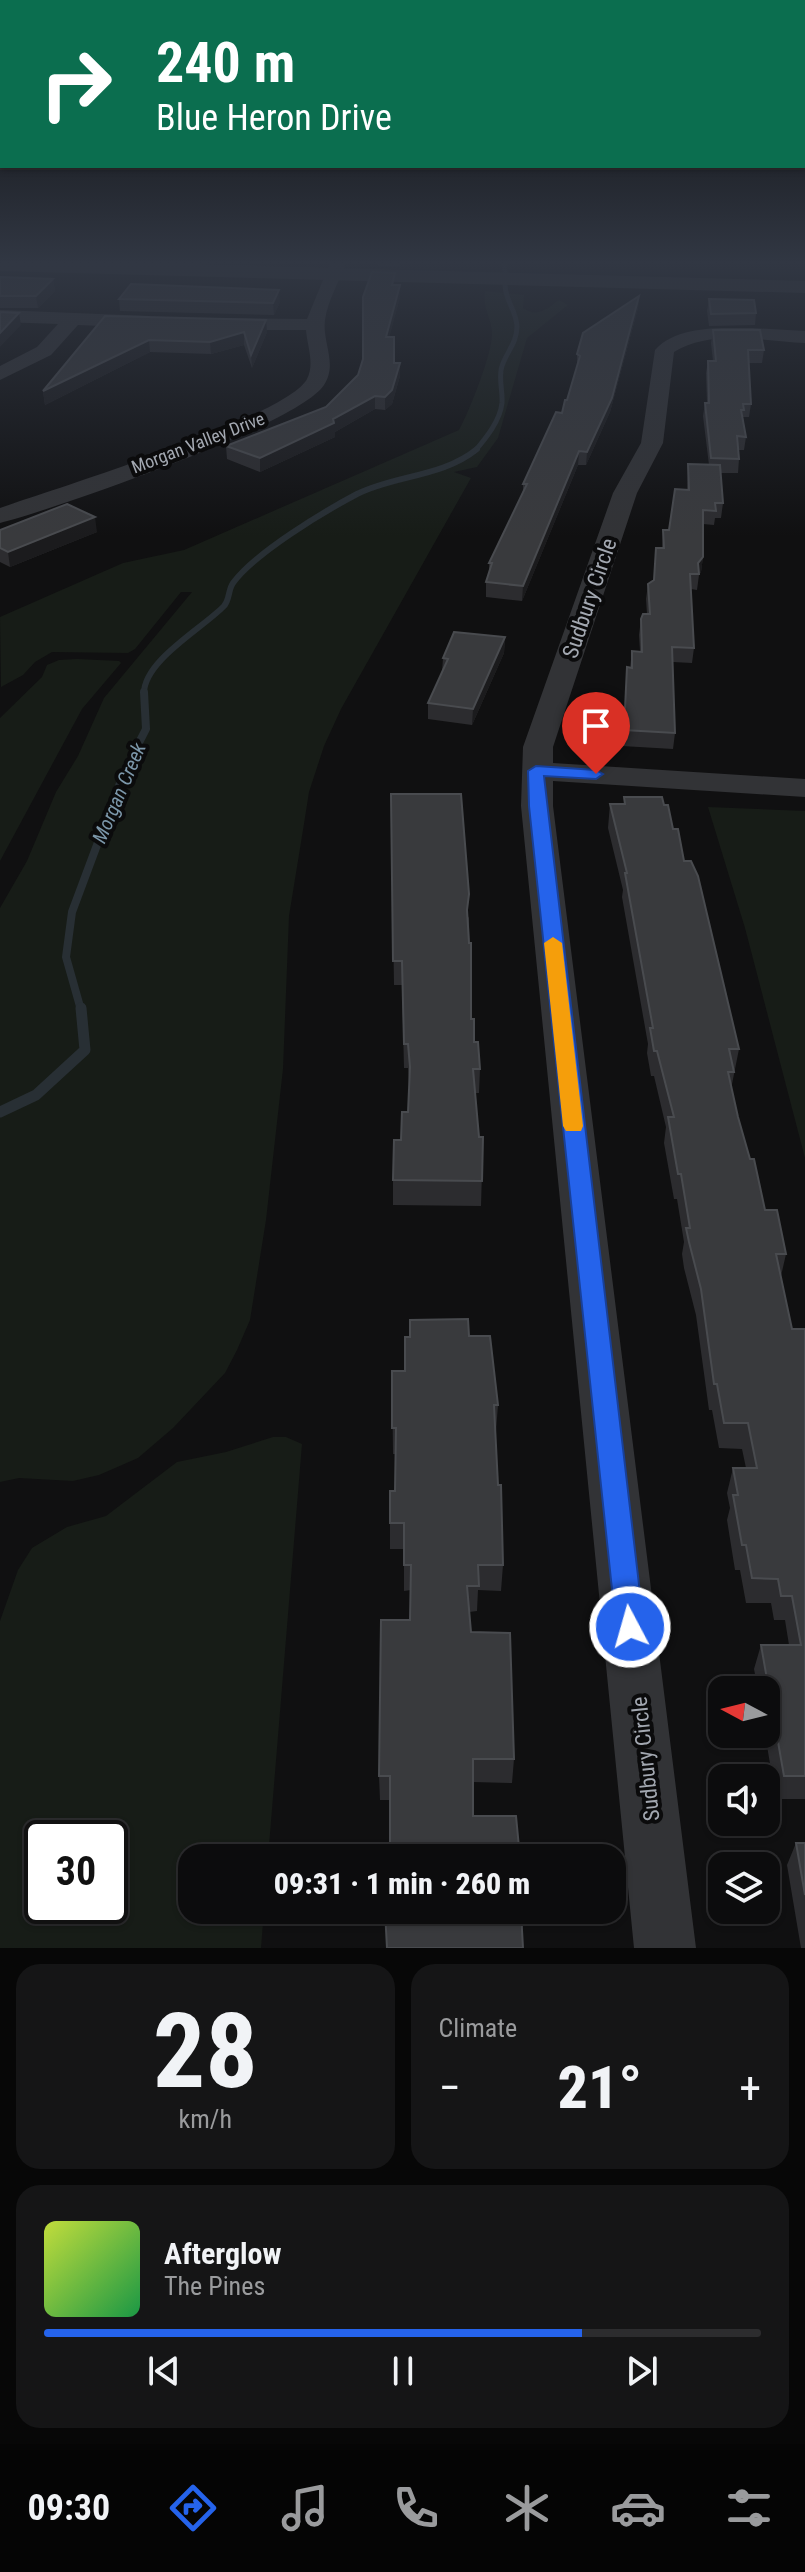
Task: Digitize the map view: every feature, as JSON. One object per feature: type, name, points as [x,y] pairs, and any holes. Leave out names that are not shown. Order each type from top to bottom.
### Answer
[{"type":"street","points":[[0,374],[38,354]]},
{"type":"street","name":"Morgan Valley Drive","points":[[0,516],[231,431],[287,407],[314,386],[319,375],[320,354]]},
{"type":"street","name":"Sudbury Circle","points":[[664,354],[652,443],[625,493],[538,747],[536,771],[537,806],[665,1948]]},
{"type":"street","points":[[536,771],[805,788]]},
{"type":"shaded area","points":[[522,354],[498,438],[477,467],[454,472],[471,478],[341,709],[324,746],[309,792],[289,916],[283,1069],[266,1220],[250,1320],[225,1373],[173,1428],[138,1458],[99,1475],[73,1481],[19,1478],[0,1482],[0,908],[27,861],[56,792],[78,756],[104,698],[192,592],[181,592],[135,649],[128,653],[52,652],[35,662],[23,675],[1,687],[0,617],[123,563],[184,550],[459,430],[488,355]]},
{"type":"shaded area","points":[[59,660],[121,663],[82,709],[0,861],[0,718],[42,677],[47,665]]},
{"type":"shaded area","points":[[708,807],[805,811],[805,1158],[745,928]]},
{"type":"shaded area","points":[[273,1437],[286,1437],[302,1444],[269,1844],[178,1844],[178,1924],[263,1924],[261,1948],[0,1948],[0,1621],[18,1570],[32,1548],[67,1527],[106,1516],[177,1462],[226,1452]]},
{"type":"building","points":[[74,354],[120,354],[43,391]]},
{"type":"building","points":[[363,354],[394,354],[394,363],[400,363],[392,390],[385,397],[375,396],[333,419],[334,423],[260,458],[226,446],[326,407],[358,375]]},
{"type":"building","points":[[577,354],[624,354],[612,398],[587,452],[579,451],[523,586],[486,582],[492,563],[489,563],[527,484],[523,484],[556,412],[562,413],[580,356]]},
{"type":"building","points":[[715,354],[748,354],[751,404],[743,404],[744,410],[741,410],[746,437],[737,436],[739,459],[711,458],[705,403],[709,403],[708,361],[716,361]]},
{"type":"building","points":[[688,464],[720,465],[723,503],[715,503],[716,511],[703,510],[703,557],[698,563],[699,574],[690,574],[694,648],[672,647],[675,733],[624,730],[627,667],[632,668],[632,651],[642,652],[641,619],[643,614],[650,614],[648,584],[654,580],[656,548],[664,548],[663,530],[669,530],[675,489],[689,490]]},
{"type":"building","points":[[67,504],[95,517],[8,552],[0,548],[0,530]]},
{"type":"building","points":[[454,632],[505,637],[473,709],[428,703],[448,659],[443,658]]},
{"type":"building","points":[[391,794],[461,794],[469,894],[471,1019],[474,1019],[474,1042],[478,1042],[480,1069],[473,1069],[479,1137],[483,1137],[482,1181],[393,1180],[394,1140],[401,1140],[402,1112],[408,1112],[410,1067],[408,1044],[404,1044],[402,961],[393,961]]},
{"type":"building","points":[[624,797],[662,797],[664,805],[668,805],[673,829],[678,829],[684,861],[691,861],[698,876],[739,1049],[729,1049],[734,1072],[728,1072],[738,1117],[750,1159],[754,1159],[765,1210],[777,1210],[786,1254],[776,1254],[792,1329],[805,1329],[805,1776],[784,1776],[779,1748],[780,1676],[766,1676],[761,1645],[801,1645],[792,1596],[781,1596],[778,1579],[752,1578],[746,1545],[742,1545],[733,1495],[738,1495],[733,1468],[757,1468],[748,1423],[724,1423],[717,1384],[714,1384],[701,1289],[686,1228],[690,1228],[668,1117],[674,1117],[657,1051],[654,1051],[650,1028],[653,1028],[627,873],[610,804],[625,804]]},
{"type":"building","points":[[468,1319],[469,1336],[490,1336],[498,1405],[494,1405],[498,1485],[501,1485],[503,1565],[478,1565],[479,1586],[467,1586],[471,1632],[510,1633],[514,1759],[473,1759],[473,1816],[516,1816],[519,1844],[390,1844],[390,1776],[379,1776],[381,1620],[410,1620],[411,1565],[404,1565],[404,1523],[390,1523],[390,1491],[395,1491],[396,1428],[392,1428],[392,1371],[405,1371],[405,1337],[410,1337],[410,1320]]},
{"type":"building","points":[[796,1843],[805,1843],[805,1895]]},
{"type":"building","points":[[386,1924],[522,1924],[523,1948],[387,1948]]},
{"type":"waterway","name":"Morgan Creek","points":[[476,450],[498,416],[502,403],[501,370],[508,354]]},
{"type":"waterway","name":"Morgan Creek","points":[[144,694],[146,682],[163,657],[224,606],[233,583],[273,546],[357,494],[434,471],[476,450]]},
{"type":"waterway","name":"Morgan Creek","points":[[81,1010],[66,957],[72,912],[125,770],[146,729],[144,694]]},
{"type":"waterway","name":"Morgan Creek","points":[[0,1112],[36,1095],[85,1050],[81,1008]]},
{"type":"slow traffic","points":[[553,943],[573,1126]]},
{"type":"route","points":[[596,774],[536,771],[537,806],[630,1627]]}]
